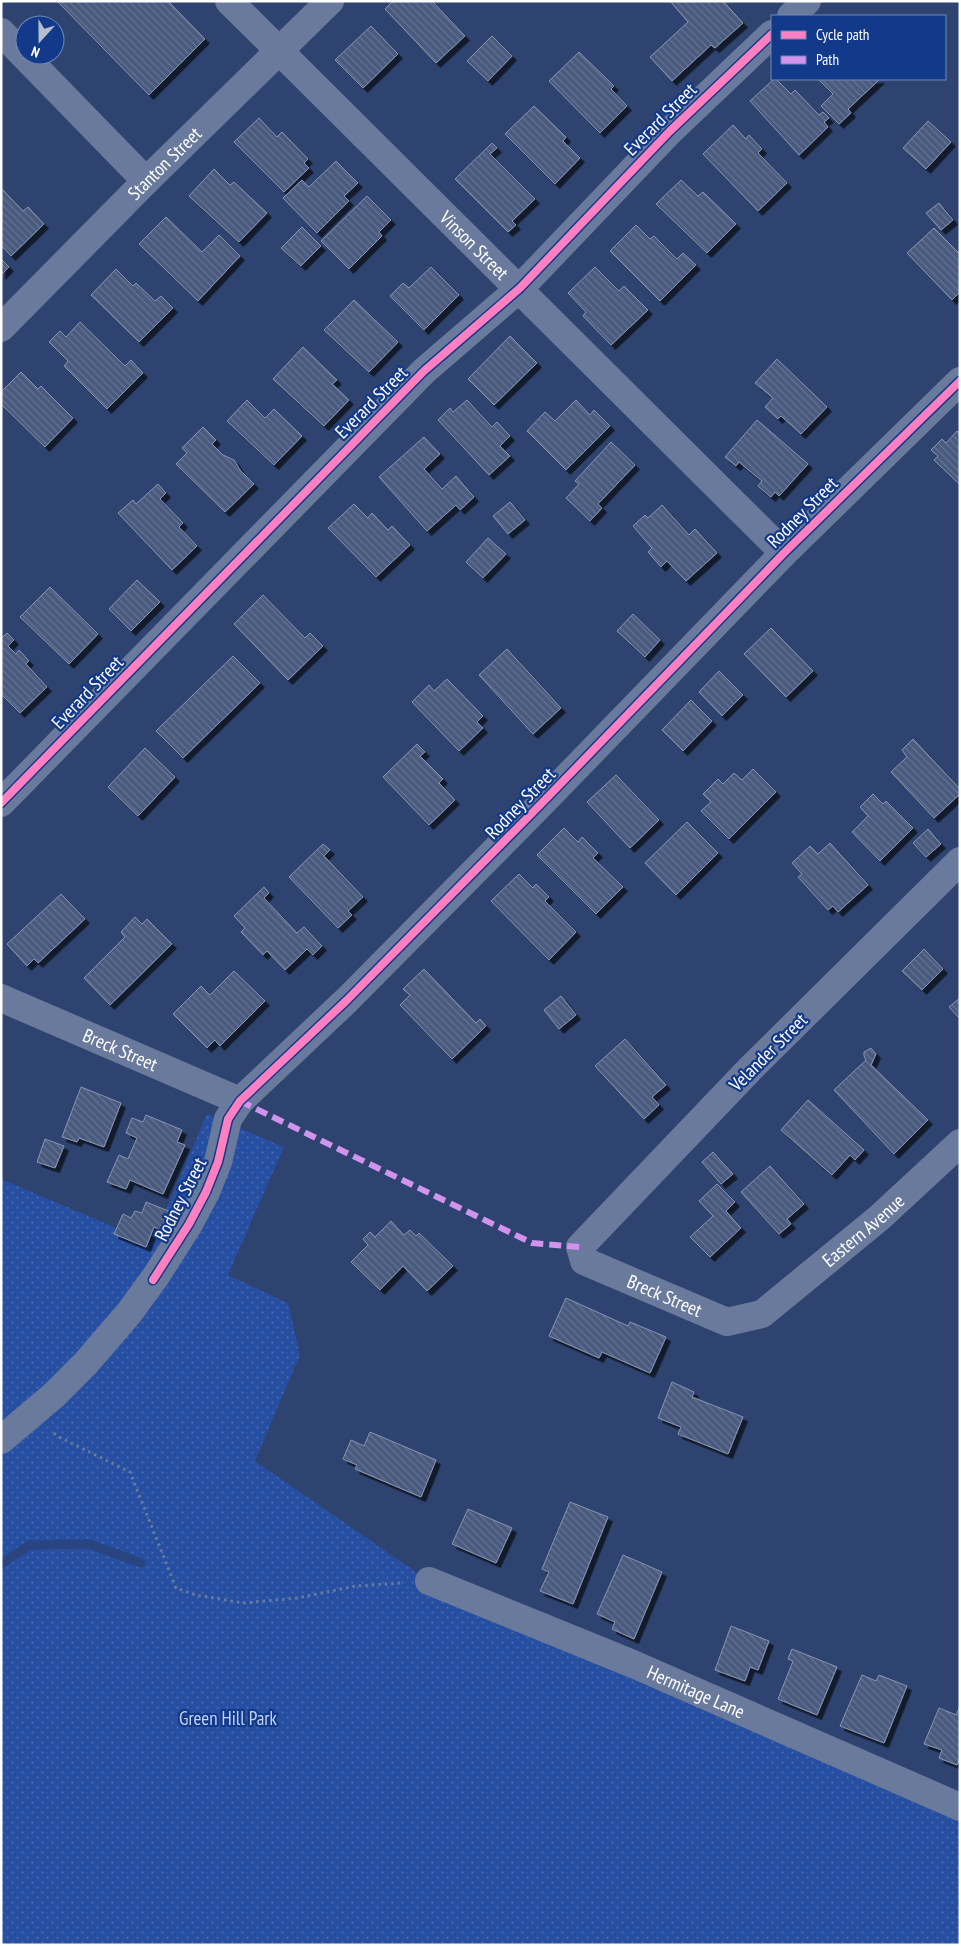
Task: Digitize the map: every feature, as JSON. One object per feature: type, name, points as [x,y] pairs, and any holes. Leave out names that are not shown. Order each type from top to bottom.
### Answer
[{"type":"street","name":"Vinson Street","points":[[229,1],[520,288],[784,553]]},
{"type":"street","name":"Stanton Street","points":[[1,328],[146,181],[330,1]]},
{"type":"street","points":[[792,15],[807,1]]},
{"type":"street","points":[[1,32],[146,181]]},
{"type":"street","name":"Everard Street","points":[[1,803],[424,371],[520,288],[670,131],[771,35]]},
{"type":"street","name":"Rodney Street","points":[[1,1440],[59,1390],[101,1347],[153,1280],[190,1224],[206,1192],[218,1162],[228,1119],[240,1101],[347,1000],[540,805],[784,553],[960,381]]},
{"type":"street","name":"Velander Street","points":[[580,1247],[750,1069],[960,861]]},
{"type":"street","name":"Breck Street","points":[[1,998],[240,1101]]},
{"type":"street","name":"Eastern Avenue","points":[[762,1314],[879,1218],[960,1143]]},
{"type":"street","name":"Breck Street","points":[[580,1247],[584,1261],[727,1322],[762,1314]]},
{"type":"street","name":"Hermitage Lane","points":[[428,1581],[633,1664],[960,1807]]},
{"type":"path","points":[[35,1410],[57,1436],[130,1472],[176,1588],[196,1595],[243,1603],[297,1598],[356,1586],[428,1581]]},
{"type":"green space","name":"Green Hill Park","points":[[207,1114],[284,1147],[228,1275],[288,1303],[300,1355],[255,1461],[429,1581],[960,1807],[960,1945],[1,1945],[1,1179],[152,1243]]},
{"type":"building","points":[[57,1],[168,1],[205,39],[149,95]]},
{"type":"building","points":[[393,1],[432,1],[465,36],[436,63],[385,9]]},
{"type":"building","points":[[670,1],[723,1],[743,23],[715,48],[711,45],[672,81],[650,57],[688,22]]},
{"type":"building","points":[[371,26],[398,54],[363,88],[335,60]]},
{"type":"building","points":[[492,36],[512,56],[488,81],[467,61]]},
{"type":"building","points":[[579,52],[614,86],[611,89],[627,106],[600,133],[549,81]]},
{"type":"building","points":[[773,80],[777,80],[791,94],[795,90],[819,115],[823,112],[829,118],[824,122],[828,127],[799,155],[750,101]]},
{"type":"building","points":[[819,80],[879,80],[848,109],[851,113],[839,124],[821,106],[833,94]]},
{"type":"building","points":[[534,106],[566,137],[563,141],[580,158],[555,184],[505,134]]},
{"type":"building","points":[[259,118],[277,137],[282,132],[308,159],[304,163],[309,168],[284,192],[234,142]]},
{"type":"building","points":[[928,121],[951,142],[926,169],[903,148]]},
{"type":"building","points":[[733,125],[746,139],[749,135],[762,149],[758,153],[787,183],[758,211],[703,154]]},
{"type":"building","points":[[492,143],[497,148],[490,154],[535,199],[512,221],[516,225],[508,232],[455,179]]},
{"type":"building","points":[[336,161],[358,183],[344,196],[349,201],[317,233],[283,198],[302,180],[309,187]]},
{"type":"building","points":[[214,169],[230,185],[234,182],[267,213],[239,242],[189,196]]},
{"type":"building","points":[[681,180],[698,196],[703,192],[736,224],[707,253],[656,204]]},
{"type":"building","points":[[1,188],[23,211],[28,207],[44,224],[11,256],[1,245]]},
{"type":"building","points":[[367,196],[391,220],[379,232],[382,236],[349,269],[321,241]]},
{"type":"building","points":[[939,203],[953,220],[941,230],[926,213]]},
{"type":"building","points":[[166,217],[202,252],[219,235],[240,256],[198,301],[139,244]]},
{"type":"building","points":[[636,225],[650,239],[654,236],[677,259],[683,253],[696,265],[660,301],[610,251]]},
{"type":"building","points":[[302,227],[321,246],[301,266],[281,248]]},
{"type":"building","points":[[934,228],[960,254],[960,292],[952,300],[907,253]]},
{"type":"building","points":[[1,259],[9,267],[1,275]]},
{"type":"building","points":[[431,267],[459,295],[424,330],[390,296],[403,283],[409,288]]},
{"type":"building","points":[[595,267],[619,291],[624,286],[648,310],[611,345],[583,316],[586,312],[568,293]]},
{"type":"building","points":[[116,269],[133,286],[136,283],[155,301],[161,296],[173,308],[139,342],[91,295]]},
{"type":"building","points":[[354,300],[398,342],[369,372],[324,330]]},
{"type":"building","points":[[80,322],[125,366],[131,360],[143,373],[107,409],[64,366],[68,361],[49,342],[60,331],[66,337]]},
{"type":"building","points":[[510,336],[537,363],[494,405],[468,379]]},
{"type":"building","points":[[303,347],[337,380],[332,384],[349,400],[324,426],[273,379]]},
{"type":"building","points":[[777,359],[827,407],[801,434],[781,416],[778,419],[765,407],[773,398],[755,383]]},
{"type":"building","points":[[21,372],[38,389],[41,386],[73,418],[45,447],[1,404],[1,392]]},
{"type":"building","points":[[247,400],[265,418],[274,409],[302,436],[274,465],[227,421]]},
{"type":"building","points":[[467,400],[492,427],[497,422],[510,436],[500,446],[510,456],[489,475],[438,420],[450,408],[453,412]]},
{"type":"building","points":[[576,400],[590,415],[594,410],[610,426],[566,470],[527,431],[545,412],[555,421]]},
{"type":"building","points":[[757,420],[808,464],[779,496],[775,492],[771,497],[758,486],[762,481],[739,462],[736,466],[725,457]]},
{"type":"building","points":[[203,427],[216,440],[212,444],[223,455],[234,460],[240,470],[254,484],[225,512],[176,464],[187,453],[182,448]]},
{"type":"building","points":[[957,431],[960,434],[960,485],[934,460],[938,456],[931,450],[942,439],[946,443]]},
{"type":"building","points":[[424,437],[440,454],[424,469],[442,489],[456,476],[474,497],[460,510],[456,505],[427,531],[379,477]]},
{"type":"building","points":[[611,442],[635,465],[598,504],[602,508],[590,521],[566,498],[579,484],[575,481]]},
{"type":"building","points":[[158,484],[166,493],[160,499],[183,523],[179,527],[197,546],[172,570],[118,513],[133,500],[136,504]]},
{"type":"building","points":[[510,502],[525,520],[508,534],[493,516]]},
{"type":"building","points":[[354,504],[368,518],[372,513],[388,530],[392,526],[410,545],[376,577],[328,528]]},
{"type":"building","points":[[662,505],[689,535],[695,529],[717,553],[686,581],[667,561],[661,567],[648,552],[652,548],[633,526],[645,515],[648,518]]},
{"type":"building","points":[[488,538],[506,554],[483,578],[466,562]]},
{"type":"building","points":[[137,580],[160,602],[131,631],[109,609]]},
{"type":"building","points":[[50,587],[98,634],[69,664],[20,617]]},
{"type":"building","points":[[263,595],[305,638],[310,633],[323,646],[288,680],[234,624]]},
{"type":"building","points":[[633,614],[660,640],[645,657],[617,631]]},
{"type":"building","points":[[771,628],[813,671],[786,697],[744,654]]},
{"type":"building","points":[[7,633],[14,640],[8,646],[16,654],[19,650],[29,661],[26,664],[47,687],[20,713],[1,694],[1,639]]},
{"type":"building","points":[[507,649],[561,708],[533,734],[479,675]]},
{"type":"building","points":[[233,656],[260,683],[183,758],[156,731]]},
{"type":"building","points":[[719,671],[743,695],[722,716],[699,692]]},
{"type":"building","points":[[447,679],[483,716],[477,722],[483,728],[459,751],[412,702],[429,685],[434,691]]},
{"type":"building","points":[[691,700],[712,721],[683,751],[662,730]]},
{"type":"building","points":[[913,739],[960,789],[960,794],[934,818],[891,772],[907,757],[902,750]]},
{"type":"building","points":[[417,744],[425,752],[420,756],[443,779],[439,783],[455,800],[429,825],[383,777]]},
{"type":"building","points":[[145,748],[175,777],[138,816],[108,787]]},
{"type":"building","points":[[753,769],[776,792],[729,839],[701,811],[711,802],[703,794],[718,779],[723,784],[734,773],[742,780]]},
{"type":"building","points":[[616,775],[659,820],[630,848],[587,802]]},
{"type":"building","points":[[873,794],[883,804],[886,801],[913,828],[880,861],[852,832],[868,816],[860,807]]},
{"type":"building","points":[[687,822],[718,853],[676,895],[645,863]]},
{"type":"building","points":[[564,828],[578,842],[582,837],[598,853],[593,858],[623,887],[596,914],[537,855]]},
{"type":"building","points":[[928,829],[941,844],[926,857],[913,843]]},
{"type":"building","points":[[830,843],[868,885],[838,912],[833,906],[828,910],[798,877],[802,874],[792,863],[810,846],[818,854]]},
{"type":"building","points":[[323,844],[330,850],[324,856],[363,897],[348,911],[352,915],[338,928],[289,877]]},
{"type":"building","points":[[519,874],[533,888],[536,884],[549,897],[545,901],[576,932],[549,960],[491,901]]},
{"type":"building","points":[[264,887],[269,893],[264,898],[297,933],[304,927],[322,946],[313,955],[307,949],[285,970],[267,951],[263,955],[241,932],[245,928],[234,916]]},
{"type":"building","points":[[61,894],[85,919],[38,963],[34,959],[27,966],[7,944]]},
{"type":"building","points":[[135,917],[142,924],[147,919],[172,944],[110,1005],[84,978],[125,937],[121,932]]},
{"type":"building","points":[[924,949],[943,969],[922,990],[902,971]]},
{"type":"building","points":[[424,969],[476,1023],[480,1019],[486,1026],[452,1059],[400,1005],[410,995],[403,989]]},
{"type":"building","points":[[234,971],[265,1001],[220,1046],[215,1040],[207,1048],[173,1014],[201,986],[210,995]]},
{"type":"building","points":[[561,996],[576,1015],[559,1029],[544,1010]]},
{"type":"building","points":[[960,998],[960,1019],[949,1007]]},
{"type":"building","points":[[625,1039],[666,1085],[652,1097],[659,1105],[644,1119],[595,1066]]},
{"type":"building","points":[[871,1048],[876,1054],[871,1065],[928,1120],[894,1154],[834,1090],[866,1060],[864,1052]]},
{"type":"building","points":[[81,1087],[121,1103],[104,1147],[79,1138],[77,1142],[62,1137]]},
{"type":"building","points":[[808,1100],[864,1150],[855,1160],[850,1155],[832,1175],[781,1130]]},
{"type":"building","points":[[146,1115],[182,1130],[177,1142],[185,1145],[163,1194],[130,1180],[126,1189],[107,1182],[119,1155],[128,1159],[137,1138],[126,1133],[132,1118],[143,1122]]},
{"type":"building","points":[[45,1139],[64,1146],[55,1168],[37,1162]]},
{"type":"building","points":[[713,1152],[733,1174],[721,1184],[702,1162]]},
{"type":"building","points":[[770,1166],[804,1204],[787,1219],[791,1224],[779,1234],[741,1192]]},
{"type":"building","points":[[717,1184],[735,1202],[726,1211],[741,1228],[710,1257],[690,1237],[713,1216],[699,1201]]},
{"type":"building","points":[[146,1202],[171,1212],[163,1231],[154,1227],[146,1247],[114,1234],[123,1214],[131,1218],[135,1211],[142,1213]]},
{"type":"building","points":[[391,1221],[404,1235],[410,1230],[416,1236],[419,1233],[453,1266],[427,1291],[403,1266],[380,1290],[351,1262],[368,1245],[363,1239],[370,1232],[375,1237]]},
{"type":"building","points":[[566,1298],[628,1326],[630,1322],[666,1337],[650,1373],[602,1352],[599,1358],[549,1336]]},
{"type":"building","points":[[672,1382],[694,1392],[692,1397],[743,1417],[728,1454],[678,1434],[681,1427],[658,1418]]},
{"type":"building","points":[[370,1432],[436,1460],[421,1497],[355,1469],[357,1465],[343,1459],[351,1440],[364,1446]]},
{"type":"building","points":[[570,1502],[608,1517],[573,1604],[540,1591],[549,1572],[542,1569]]},
{"type":"building","points":[[468,1509],[512,1528],[496,1563],[452,1544]]},
{"type":"building","points":[[623,1555],[662,1572],[634,1639],[612,1629],[615,1622],[597,1614]]},
{"type":"building","points":[[731,1626],[769,1641],[758,1670],[750,1667],[745,1681],[715,1670]]},
{"type":"building","points":[[792,1649],[837,1667],[817,1715],[778,1699],[793,1661],[788,1659]]},
{"type":"building","points":[[862,1675],[876,1681],[879,1675],[907,1686],[884,1743],[840,1726]]},
{"type":"building","points":[[960,1706],[960,1758],[957,1765],[939,1758],[942,1750],[924,1744],[939,1708],[956,1715]]},
{"type":"waterway","points":[[1,1564],[30,1545],[89,1544],[141,1563]]},
{"type":"marked path","points":[[240,1101],[532,1243],[580,1247]]},
{"type":"cycle path","points":[[1,803],[424,371],[520,288],[670,131],[771,35]]},
{"type":"cycle path","points":[[153,1280],[189,1224],[206,1192],[218,1162],[228,1119],[240,1101],[347,1000],[540,805],[784,553],[960,381]]}]
